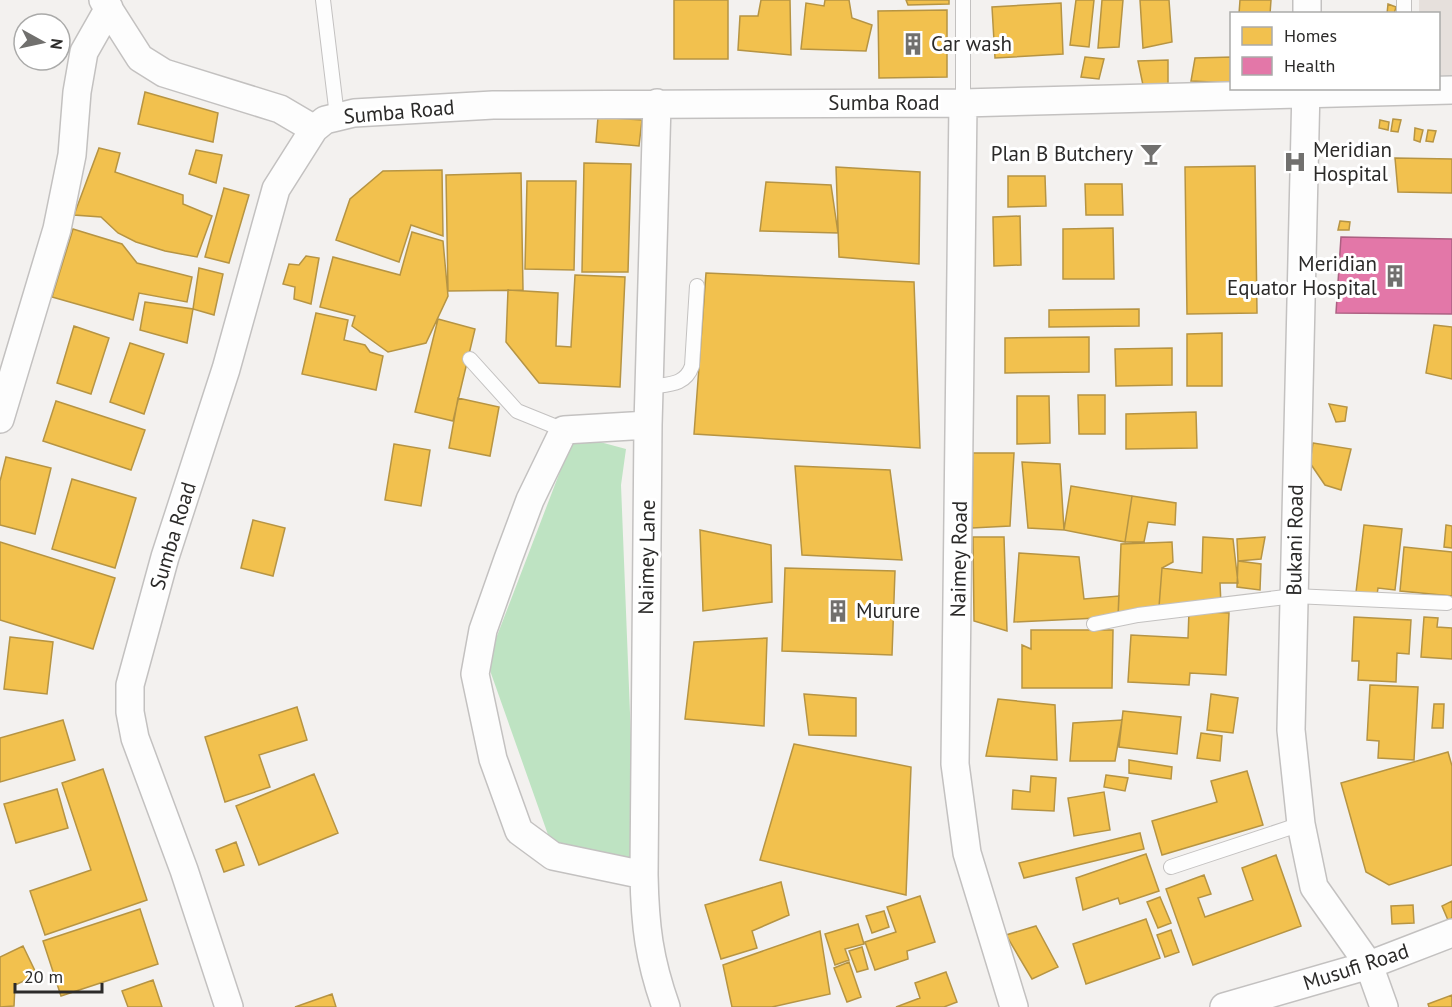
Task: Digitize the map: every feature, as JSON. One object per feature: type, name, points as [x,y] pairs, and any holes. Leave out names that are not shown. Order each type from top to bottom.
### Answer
[{"type":"street","points":[[106,4],[120,30],[141,58],[164,73],[325,123]]},
{"type":"street","points":[[0,419],[57,229],[72,156],[77,92],[84,52],[106,4]]},
{"type":"street","name":"Sumba Road","points":[[229,1007],[184,870],[135,738],[130,711],[130,685],[162,568],[226,369],[276,189],[325,123],[392,110],[493,105],[963,103],[1306,92],[1452,90]]},
{"type":"street","name":"Bukani Road","points":[[1306,92],[1291,730],[1301,824],[1314,887],[1369,965],[1384,1007]]},
{"type":"street","name":"Naimey Lane","points":[[657,103],[648,425],[644,875],[645,932],[653,972],[666,1007]]},
{"type":"street","name":"Naimey Road","points":[[963,103],[955,765],[967,854],[1014,1007]]},
{"type":"street","points":[[644,875],[553,856],[519,831],[493,759],[475,674],[483,630],[508,559],[530,500],[564,430],[648,425]]},
{"type":"street","name":"Musufi Road","points":[[1224,1007],[1369,965],[1452,933]]},
{"type":"lane","points":[[323,0],[325,123]]},
{"type":"lane","points":[[963,0],[963,103]]},
{"type":"lane","points":[[649,387],[678,383],[688,376],[692,366],[697,286]]},
{"type":"lane","points":[[470,359],[517,411],[564,430]]},
{"type":"lane","points":[[1094,624],[1138,615],[1294,596],[1447,603]]},
{"type":"lane","points":[[1171,867],[1301,824]]},
{"type":"shaded area","points":[[1419,0],[1452,0],[1452,84],[1440,84],[1440,12],[1419,12]]},
{"type":"green space","points":[[574,435],[626,449],[621,485],[633,789],[644,875],[552,846],[487,662]]},
{"type":"building: Homes","points":[[674,0],[728,0],[728,59],[674,59]]},
{"type":"building: Homes","points":[[761,0],[790,0],[791,55],[738,50],[740,16],[758,16]]},
{"type":"building: Homes","points":[[825,0],[849,0],[852,18],[872,25],[866,51],[801,49],[806,3],[824,6]]},
{"type":"building: Homes","points":[[906,0],[949,0],[949,4],[908,5]]},
{"type":"building: Homes","points":[[1076,0],[1094,0],[1089,47],[1070,45]]},
{"type":"building: Homes","points":[[1102,0],[1123,0],[1119,47],[1098,48]]},
{"type":"building: Homes","points":[[1140,0],[1169,0],[1172,42],[1143,48]]},
{"type":"building: Homes","points":[[1240,0],[1271,0],[1270,12],[1239,12]]},
{"type":"building: Homes","points":[[1061,3],[1063,54],[995,58],[992,7]]},
{"type":"building: Homes","points":[[1388,4],[1396,7],[1395,12],[1387,12]]},
{"type":"building: Homes","name":"Car wash","points":[[947,10],[947,77],[879,78],[878,11]]},
{"type":"building: Homes","points":[[1085,57],[1104,59],[1099,79],[1081,77]]},
{"type":"building: Homes","points":[[1230,57],[1230,83],[1191,81],[1195,58]]},
{"type":"building: Homes","points":[[1168,60],[1168,85],[1144,90],[1138,61]]},
{"type":"building: Homes","points":[[145,92],[218,113],[213,142],[138,124]]},
{"type":"building: Homes","points":[[598,117],[642,120],[639,146],[596,142]]},
{"type":"building: Homes","points":[[1393,119],[1401,120],[1398,132],[1391,131]]},
{"type":"building: Homes","points":[[1380,120],[1389,122],[1388,130],[1379,128]]},
{"type":"building: Homes","points":[[1415,128],[1423,130],[1420,142],[1414,140]]},
{"type":"building: Homes","points":[[1428,130],[1436,131],[1433,142],[1426,141]]},
{"type":"building: Homes","points":[[99,148],[120,153],[115,172],[183,195],[183,204],[212,216],[197,257],[165,251],[136,242],[118,233],[101,217],[74,215]]},
{"type":"building: Homes","points":[[196,150],[222,155],[216,183],[189,174]]},
{"type":"building: Homes","points":[[1395,158],[1452,159],[1452,193],[1398,192]]},
{"type":"building: Homes","points":[[584,163],[631,164],[628,272],[582,272]]},
{"type":"building: Homes","points":[[1255,166],[1257,313],[1187,314],[1185,167]]},
{"type":"building: Homes","points":[[836,167],[920,172],[919,264],[839,257]]},
{"type":"building: Homes","points":[[442,170],[443,236],[411,225],[399,262],[336,240],[350,199],[383,171]]},
{"type":"building: Homes","points":[[521,173],[523,290],[448,291],[446,175]]},
{"type":"building: Homes","points":[[1008,176],[1045,176],[1046,206],[1008,207]]},
{"type":"building: Homes","points":[[527,181],[576,181],[574,270],[525,269]]},
{"type":"building: Homes","points":[[766,182],[831,185],[838,233],[760,231]]},
{"type":"building: Homes","points":[[1085,184],[1122,184],[1123,215],[1086,215]]},
{"type":"building: Homes","points":[[224,188],[249,195],[229,263],[205,257]]},
{"type":"building: Homes","points":[[1020,216],[1021,265],[994,266],[993,217]]},
{"type":"building: Homes","points":[[1340,221],[1350,222],[1349,230],[1338,230]]},
{"type":"building: Homes","points":[[1113,228],[1114,279],[1063,279],[1063,229]]},
{"type":"building: Homes","points":[[73,229],[122,244],[137,263],[192,277],[187,302],[139,293],[133,320],[52,297]]},
{"type":"building: Homes","points":[[412,232],[443,241],[448,296],[426,343],[388,352],[352,326],[355,316],[320,307],[333,257],[400,275]]},
{"type":"building: Homes","points":[[306,256],[319,258],[311,304],[294,299],[295,287],[283,284],[289,264],[299,265]]},
{"type":"building: Homes","points":[[199,268],[223,274],[214,315],[193,309]]},
{"type":"building: Homes","points":[[706,273],[914,282],[920,448],[694,434]]},
{"type":"building: Homes","points":[[575,275],[625,277],[620,387],[539,383],[506,342],[508,290],[558,293],[556,346],[571,347]]},
{"type":"building: Homes","points":[[145,302],[193,309],[187,343],[140,330]]},
{"type":"building: Homes","points":[[1139,309],[1139,326],[1049,327],[1049,310]]},
{"type":"building: Homes","points":[[316,313],[348,320],[344,340],[365,345],[370,352],[383,356],[376,390],[302,374]]},
{"type":"building: Homes","points":[[438,319],[475,329],[453,421],[415,412]]},
{"type":"building: Homes","points":[[1434,325],[1452,327],[1452,379],[1426,373]]},
{"type":"building: Homes","points":[[74,326],[109,338],[91,394],[57,383]]},
{"type":"building: Homes","points":[[1222,333],[1222,386],[1187,386],[1187,334]]},
{"type":"building: Homes","points":[[1089,337],[1089,372],[1005,373],[1005,338]]},
{"type":"building: Homes","points":[[130,343],[164,354],[144,414],[110,402]]},
{"type":"building: Homes","points":[[1172,348],[1172,385],[1116,386],[1115,349]]},
{"type":"building: Homes","points":[[1078,395],[1105,395],[1105,434],[1079,434]]},
{"type":"building: Homes","points":[[1017,396],[1049,396],[1050,443],[1017,444]]},
{"type":"building: Homes","points":[[458,398],[499,407],[490,456],[449,448]]},
{"type":"building: Homes","points":[[56,401],[145,430],[131,470],[43,441]]},
{"type":"building: Homes","points":[[1329,404],[1347,407],[1345,421],[1336,422]]},
{"type":"building: Homes","points":[[1196,412],[1197,448],[1126,449],[1126,414]]},
{"type":"building: Homes","points":[[1313,443],[1351,449],[1341,490],[1325,485],[1310,463]]},
{"type":"building: Homes","points":[[394,444],[430,450],[421,506],[385,500]]},
{"type":"building: Homes","points":[[973,453],[1014,453],[1010,526],[972,528]]},
{"type":"building: Homes","points":[[6,457],[51,468],[35,534],[0,525],[0,481]]},
{"type":"building: Homes","points":[[1022,462],[1060,464],[1064,530],[1028,528]]},
{"type":"building: Homes","points":[[795,466],[890,470],[902,560],[802,555]]},
{"type":"building: Homes","points":[[72,479],[136,498],[115,568],[52,549]]},
{"type":"building: Homes","points":[[1071,486],[1132,496],[1125,542],[1064,530]]},
{"type":"building: Homes","points":[[1132,496],[1176,503],[1175,525],[1148,522],[1144,542],[1125,542]]},
{"type":"building: Homes","points":[[253,520],[285,528],[273,576],[241,568]]},
{"type":"building: Homes","points":[[1364,525],[1402,529],[1395,590],[1378,588],[1377,595],[1356,592]]},
{"type":"building: Homes","points":[[1446,525],[1452,526],[1452,548],[1444,547]]},
{"type":"building: Homes","points":[[700,530],[771,545],[772,602],[703,611]]},
{"type":"building: Homes","points":[[973,537],[1004,537],[1007,631],[974,621]]},
{"type":"building: Homes","points":[[1203,537],[1233,539],[1238,583],[1220,583],[1221,605],[1159,607],[1162,568],[1202,573]]},
{"type":"building: Homes","points":[[1265,537],[1261,559],[1238,561],[1237,539]]},
{"type":"building: Homes","points":[[0,542],[115,578],[93,649],[0,620]]},
{"type":"building: Homes","points":[[1172,542],[1173,562],[1162,568],[1159,607],[1118,617],[1121,544]]},
{"type":"building: Homes","points":[[1404,547],[1452,552],[1452,596],[1400,591]]},
{"type":"building: Homes","points":[[1019,553],[1079,557],[1084,599],[1119,596],[1118,617],[1014,622]]},
{"type":"building: Homes","points":[[1238,561],[1261,564],[1260,590],[1237,587]]},
{"type":"building: Homes","name":"Murure","points":[[785,568],[895,571],[892,655],[782,651]]},
{"type":"building: Homes","points":[[1189,611],[1229,613],[1226,675],[1190,673],[1189,685],[1128,682],[1131,635],[1188,638]]},
{"type":"building: Homes","points":[[1354,617],[1411,620],[1409,654],[1397,653],[1396,682],[1358,680],[1359,661],[1352,661]]},
{"type":"building: Homes","points":[[1424,617],[1438,618],[1437,627],[1452,628],[1452,659],[1421,657]]},
{"type":"building: Homes","points":[[1031,630],[1113,630],[1112,688],[1022,688],[1022,645],[1031,649]]},
{"type":"building: Homes","points":[[10,637],[53,642],[47,694],[4,689]]},
{"type":"building: Homes","points":[[767,638],[764,726],[685,719],[694,642]]},
{"type":"building: Homes","points":[[1370,685],[1418,687],[1414,760],[1378,758],[1379,741],[1367,740]]},
{"type":"building: Homes","points":[[804,694],[856,698],[856,736],[809,735]]},
{"type":"building: Homes","points":[[1211,694],[1238,698],[1233,733],[1207,730]]},
{"type":"building: Homes","points":[[998,699],[1055,705],[1057,760],[986,756]]},
{"type":"building: Homes","points":[[1434,704],[1444,704],[1443,728],[1432,728]]},
{"type":"building: Homes","points":[[297,707],[307,740],[259,755],[270,787],[225,802],[205,737]]},
{"type":"building: Homes","points":[[1123,711],[1181,717],[1177,754],[1119,747]]},
{"type":"building: Homes","points":[[63,720],[75,760],[0,782],[0,738]]},
{"type":"building: Homes","points":[[1122,720],[1115,761],[1070,761],[1073,723]]},
{"type":"building: Homes","points":[[1201,733],[1222,736],[1220,761],[1197,758]]},
{"type":"building: Homes","points":[[794,744],[911,767],[906,895],[760,860]]},
{"type":"building: Homes","points":[[1448,752],[1452,766],[1452,865],[1389,885],[1366,872],[1341,783]]},
{"type":"building: Homes","points":[[1129,760],[1172,767],[1171,779],[1129,773]]},
{"type":"building: Homes","points":[[103,769],[147,900],[45,935],[30,891],[91,870],[62,783]]},
{"type":"building: Homes","points":[[1247,771],[1263,825],[1162,855],[1152,821],[1217,802],[1211,781]]},
{"type":"building: Homes","points":[[314,774],[338,833],[259,865],[236,806]]},
{"type":"building: Homes","points":[[1106,775],[1128,778],[1125,791],[1104,787]]},
{"type":"building: Homes","points":[[1031,776],[1056,778],[1054,811],[1012,809],[1013,790],[1030,792]]},
{"type":"building: Homes","points":[[57,789],[68,828],[16,843],[4,804]]},
{"type":"building: Homes","points":[[1104,792],[1110,830],[1074,836],[1068,798]]},
{"type":"building: Homes","points":[[1140,833],[1144,849],[1024,878],[1019,863]]},
{"type":"building: Homes","points":[[236,842],[244,865],[224,872],[216,850]]},
{"type":"building: Homes","points":[[1146,854],[1159,891],[1120,904],[1118,898],[1083,910],[1076,878]]},
{"type":"building: Homes","points":[[1276,855],[1301,926],[1193,965],[1166,889],[1204,875],[1211,894],[1198,898],[1205,917],[1253,900],[1242,868]]},
{"type":"building: Homes","points":[[781,882],[789,915],[752,931],[757,948],[721,959],[705,905]]},
{"type":"building: Homes","points":[[920,896],[935,942],[907,951],[908,959],[875,970],[865,942],[896,932],[887,907]]},
{"type":"building: Homes","points":[[1160,897],[1171,923],[1158,928],[1147,902]]},
{"type":"building: Homes","points":[[1452,901],[1452,918],[1448,920],[1442,906]]},
{"type":"building: Homes","points":[[1413,905],[1414,923],[1392,924],[1391,906]]},
{"type":"building: Homes","points":[[140,909],[158,964],[61,996],[43,941]]},
{"type":"building: Homes","points":[[884,911],[889,927],[872,933],[866,916]]},
{"type":"building: Homes","points":[[1146,919],[1160,958],[1086,984],[1073,944]]},
{"type":"building: Homes","points":[[858,924],[864,944],[845,949],[849,960],[835,965],[825,934]]},
{"type":"building: Homes","points":[[1036,926],[1058,967],[1032,979],[1006,935]]},
{"type":"building: Homes","points":[[1171,930],[1179,952],[1165,957],[1157,935]]},
{"type":"building: Homes","points":[[820,931],[830,994],[772,1007],[732,1007],[723,965]]},
{"type":"building: Homes","points":[[23,946],[37,975],[15,985],[14,1006],[0,1007],[0,957]]},
{"type":"building: Homes","points":[[862,947],[868,969],[857,972],[849,951]]},
{"type":"building: Homes","points":[[849,962],[861,997],[847,1002],[834,968]]},
{"type":"building: Homes","points":[[946,972],[957,1002],[944,1007],[896,1007],[920,998],[915,983]]},
{"type":"building: Homes","points":[[153,980],[162,1007],[128,1007],[122,991]]},
{"type":"building: Homes","points":[[332,994],[336,1007],[295,1007]]},
{"type":"building: Homes","points":[[1452,995],[1452,1007],[1429,1007],[1428,1004]]},
{"type":"building: Health","name":"Meridian Equator Hospital","points":[[1341,237],[1452,239],[1452,314],[1336,313]]},
{"type":"place","name":"Car wash","points":[[913,44]]},
{"type":"place","name":"Plan B Butchery","points":[[1151,154]]},
{"type":"place","name":"Meridian Hospital","points":[[1295,162]]},
{"type":"place","name":"Meridian Equator Hospital","points":[[1395,276]]},
{"type":"place","name":"Murure","points":[[838,611]]}]
